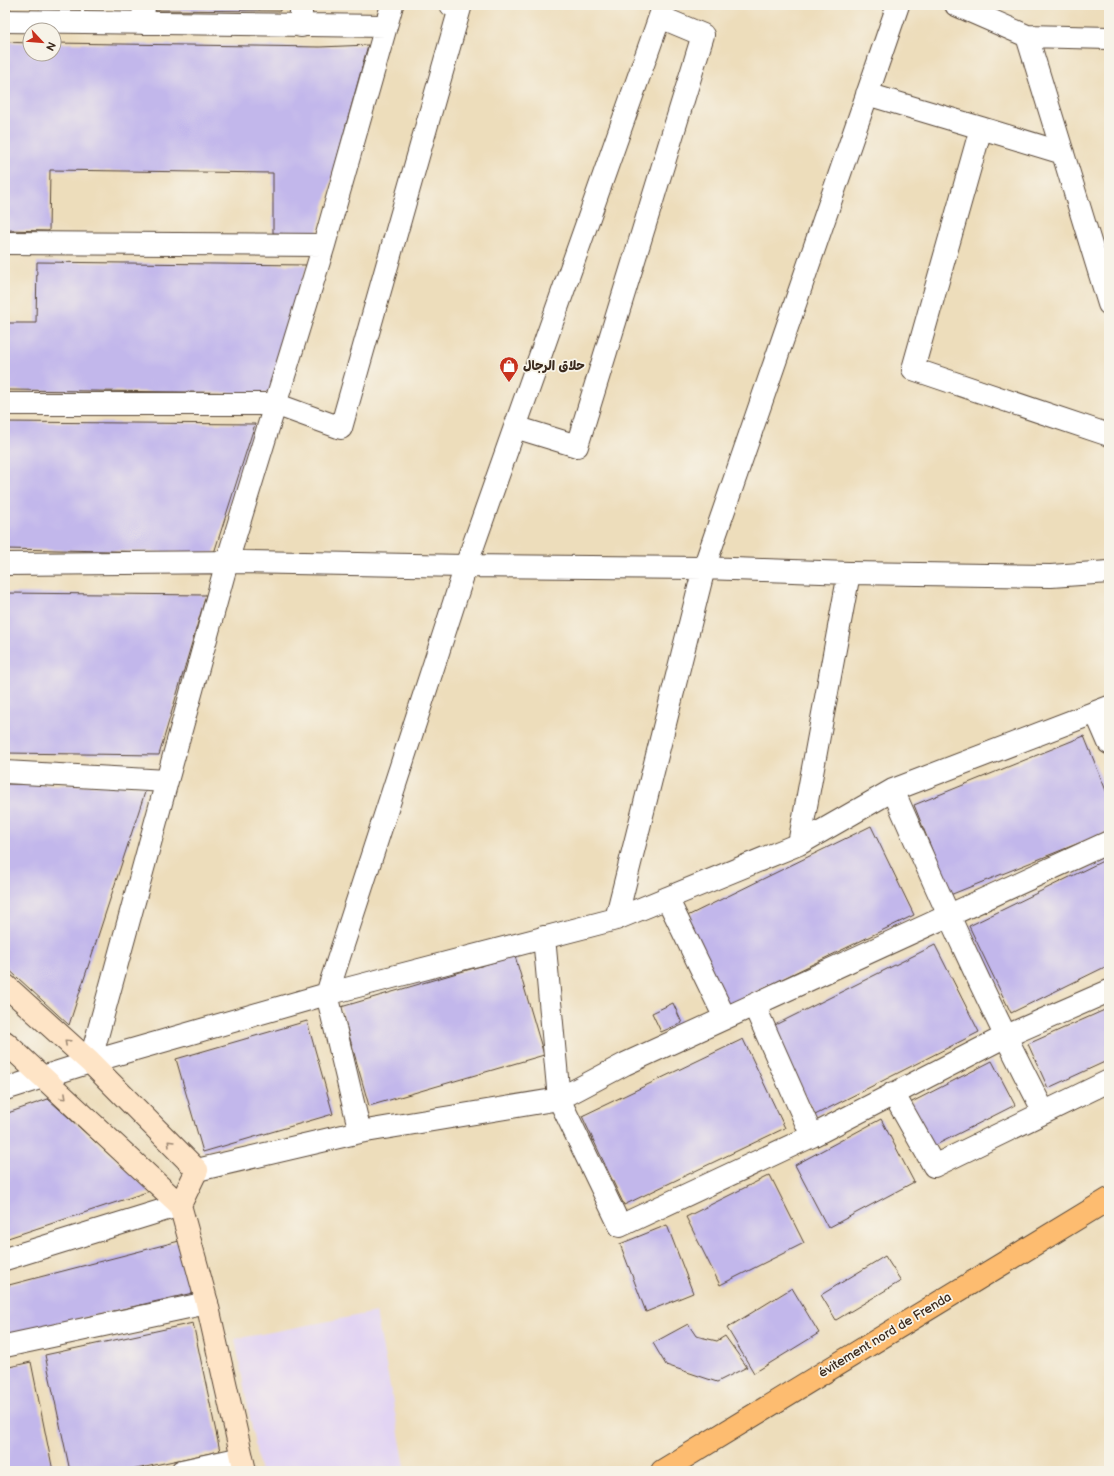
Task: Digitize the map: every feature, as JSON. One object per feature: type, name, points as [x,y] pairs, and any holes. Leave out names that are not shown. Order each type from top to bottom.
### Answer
[{"type":"main road","name":"évitement nord de Frenda","points":[[662,1471],[1109,1199]]},
{"type":"street","points":[[90,1062],[227,562],[324,245],[392,5]]},
{"type":"street","points":[[5,404],[275,404],[341,428],[460,8],[451,5]]},
{"type":"street","points":[[616,919],[704,568],[898,5]]},
{"type":"street","points":[[956,5],[1027,36],[1109,38]]},
{"type":"street","points":[[360,1132],[327,994],[466,566],[515,427],[662,11],[703,35],[577,446],[515,427]]},
{"type":"street","points":[[5,21],[143,14],[301,16],[386,26]]},
{"type":"street","points":[[1027,36],[1109,304]]},
{"type":"street","points":[[867,94],[1063,153]]},
{"type":"street","points":[[981,128],[913,369],[1109,435]]},
{"type":"street","points":[[5,243],[324,245]]},
{"type":"street","points":[[5,564],[227,562],[704,568],[849,573],[1052,576],[1109,572]]},
{"type":"street","points":[[799,844],[849,573]]},
{"type":"street","points":[[5,1089],[90,1062],[327,994],[616,919],[799,844],[893,790],[1102,710],[1109,743]]},
{"type":"street","points":[[5,772],[167,781]]},
{"type":"street","points":[[893,790],[948,917],[1004,1037],[1044,1112]]},
{"type":"street","points":[[5,1260],[180,1205],[198,1170],[360,1132],[559,1099],[625,1064],[1109,842]]},
{"type":"street","points":[[667,898],[725,1018]]},
{"type":"street","points":[[544,937],[559,1099],[620,1226],[812,1136],[1004,1037],[1109,991]]},
{"type":"street","points":[[5,985],[90,1062],[198,1170]]},
{"type":"street","points":[[754,1005],[812,1136]]},
{"type":"street","points":[[5,1042],[180,1205],[207,1303],[243,1465],[182,1471]]},
{"type":"street","points":[[893,1093],[934,1166],[1109,1081]]},
{"type":"street","points":[[5,1346],[207,1303]]},
{"type":"shaded area","points":[[376,1312],[406,1471],[260,1471],[235,1339]]},
{"type":"building","points":[[154,5],[280,5],[280,11],[154,10]]},
{"type":"building","points":[[5,42],[22,43],[22,62],[62,62],[62,43],[320,47],[368,45],[316,235],[273,233],[273,173],[50,170],[49,231],[5,230]]},
{"type":"building","points":[[37,262],[307,265],[271,393],[5,390],[5,323],[36,323]]},
{"type":"building","points":[[5,422],[255,424],[214,553],[5,549]]},
{"type":"building","points":[[5,593],[206,595],[159,755],[5,753]]},
{"type":"building","points":[[1084,736],[1109,798],[1109,831],[950,895],[914,805]]},
{"type":"building","points":[[5,784],[147,786],[69,1025],[5,966]]},
{"type":"building","points":[[871,826],[914,915],[714,1012],[671,924]]},
{"type":"building","points":[[1109,858],[1109,965],[1011,1013],[969,926]]},
{"type":"building","points":[[935,945],[979,1032],[815,1115],[771,1027]]},
{"type":"building","points":[[515,956],[544,1055],[369,1106],[341,1007]]},
{"type":"building","points":[[673,1003],[682,1023],[661,1032],[652,1013]]},
{"type":"building","points":[[1109,1008],[1109,1060],[1048,1088],[1028,1044]]},
{"type":"building","points":[[307,1021],[333,1114],[203,1152],[176,1059]]},
{"type":"building","points":[[743,1039],[785,1128],[624,1205],[582,1116]]},
{"type":"building","points":[[992,1061],[1015,1105],[932,1147],[910,1103]]},
{"type":"building","points":[[48,1099],[150,1191],[5,1239],[5,1114]]},
{"type":"building","points":[[881,1119],[914,1182],[828,1228],[795,1165]]},
{"type":"building","points":[[770,1175],[804,1243],[720,1285],[686,1217]]},
{"type":"building","points":[[667,1225],[693,1293],[646,1312],[620,1244]]},
{"type":"building","points":[[183,1240],[197,1292],[5,1336],[5,1286]]},
{"type":"building","points":[[885,1256],[901,1281],[836,1320],[821,1295]]},
{"type":"building","points":[[792,1288],[819,1333],[754,1373],[727,1328]]},
{"type":"building","points":[[193,1323],[220,1451],[127,1471],[70,1471],[45,1355]]},
{"type":"building","points":[[688,1324],[696,1336],[717,1341],[725,1336],[747,1367],[717,1382],[666,1365],[653,1343]]},
{"type":"building","points":[[31,1362],[53,1471],[5,1471],[5,1368]]},
{"type":"place","name":"حلاق الرجال","points":[[509,383]]}]
